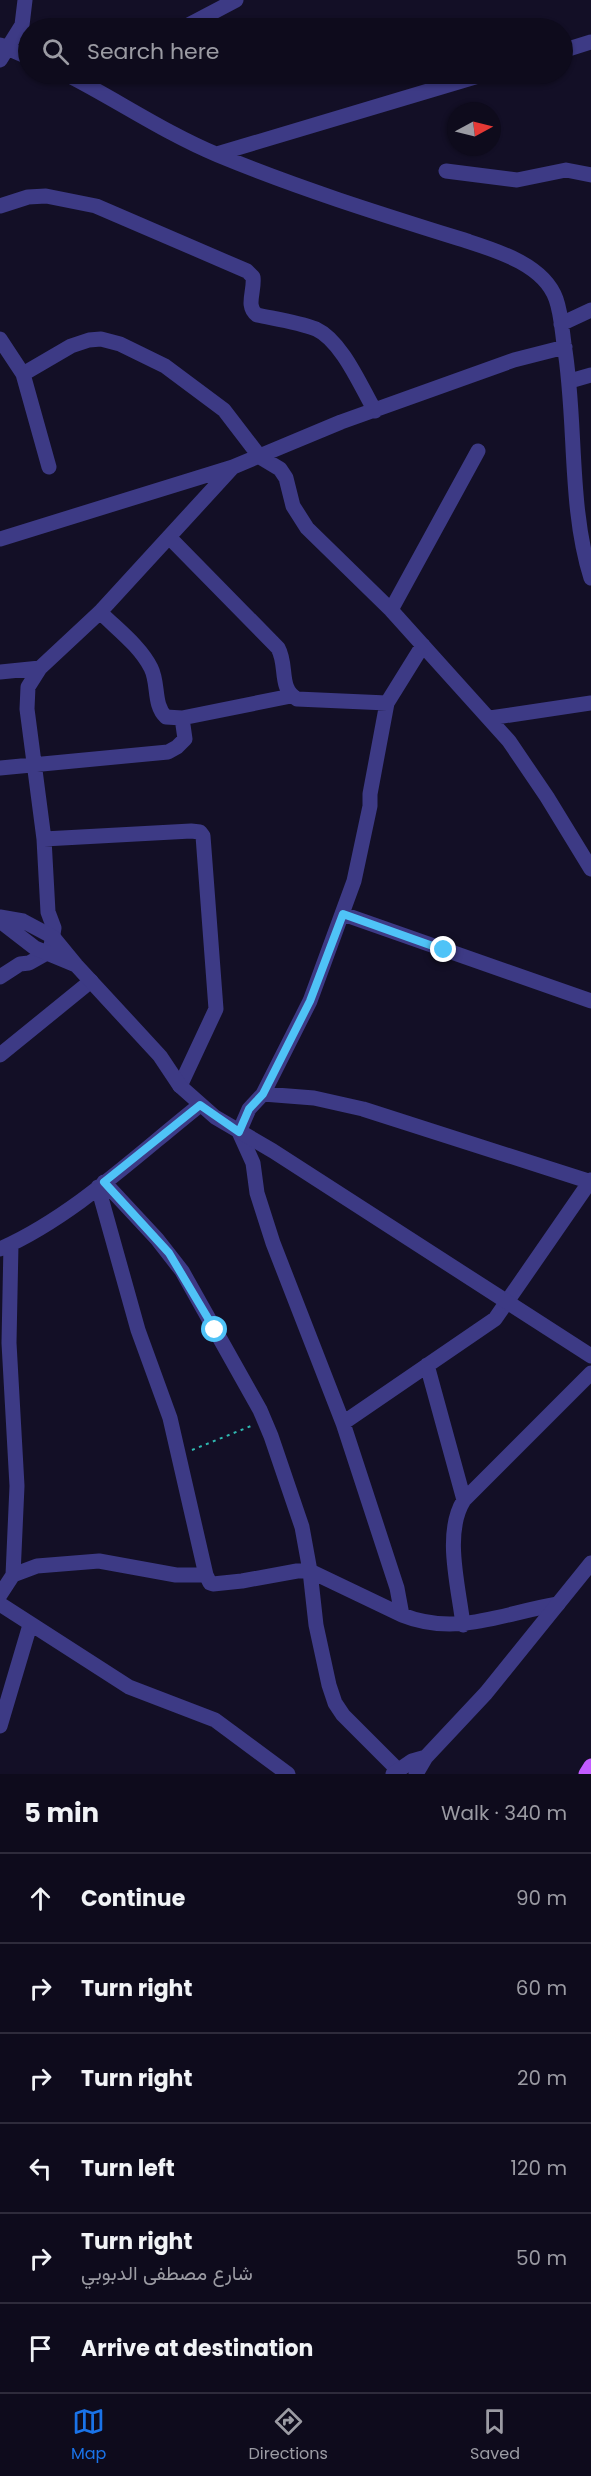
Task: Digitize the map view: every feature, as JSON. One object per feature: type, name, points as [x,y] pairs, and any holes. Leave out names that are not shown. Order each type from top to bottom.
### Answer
[{"type":"main road","points":[[586,1774],[591,1766]]},
{"type":"street","points":[[23,18],[25,0]]},
{"type":"street","points":[[202,18],[236,0]]},
{"type":"street","points":[[18,30],[3,51],[18,55]]},
{"type":"street","points":[[573,48],[591,42]]},
{"type":"street","points":[[87,84],[217,154],[347,203],[508,257],[531,270],[547,283],[557,300],[565,347],[570,381],[579,515],[585,557],[591,578]]},
{"type":"street","points":[[217,154],[452,84]]},
{"type":"street","points":[[447,171],[517,180],[566,170],[591,175]]},
{"type":"street","points":[[0,206],[28,197],[46,196],[96,206],[247,271],[253,278],[250,304],[253,312],[257,315],[314,329],[330,339],[338,348],[375,411]]},
{"type":"street","points":[[561,324],[591,310]]},
{"type":"street","points":[[0,339],[22,374],[49,467]]},
{"type":"street","points":[[22,374],[81,342],[101,339],[112,341],[165,366],[224,410],[260,457],[280,469],[286,478],[293,506],[307,528],[391,610],[490,718],[524,761],[591,869]]},
{"type":"street","points":[[0,539],[233,467],[333,426],[514,360],[565,347]]},
{"type":"street","points":[[570,381],[591,375]]},
{"type":"street","points":[[391,610],[478,452]]},
{"type":"street","points":[[0,977],[20,964],[29,963],[45,954],[53,937],[54,928],[48,912],[44,839],[33,766],[28,687],[40,669],[100,612],[233,467]]},
{"type":"street","points":[[169,537],[278,648],[283,660],[285,686],[291,696],[297,699],[387,703]]},
{"type":"street","points":[[100,612],[138,650],[152,670],[162,713],[171,719],[291,696]]},
{"type":"street","points":[[402,1615],[397,1588],[343,1423],[277,1253],[257,1193],[253,1163],[239,1132],[249,1109],[263,1094],[310,1001],[343,914],[354,881],[370,807],[370,794],[387,703],[423,645]]},
{"type":"street","points":[[0,672],[40,669]]},
{"type":"street","points":[[490,718],[591,703]]},
{"type":"street","points":[[0,768],[168,752],[185,739],[182,718]]},
{"type":"street","points":[[44,839],[191,831],[200,832],[203,836],[216,1009],[180,1086]]},
{"type":"street","points":[[20,964],[25,942],[48,912]]},
{"type":"street","points":[[343,914],[591,1001]]},
{"type":"street","points":[[0,919],[23,921],[53,937],[160,1056],[180,1086],[200,1105],[591,1356]]},
{"type":"street","points":[[0,919],[25,942],[45,954],[76,965]]},
{"type":"street","points":[[0,1055],[91,981]]},
{"type":"street","points":[[263,1094],[323,1100],[363,1109],[591,1182],[495,1319],[343,1423]]},
{"type":"street","points":[[0,1594],[13,1575],[17,1486],[6,1246],[48,1223],[200,1105]]},
{"type":"street","points":[[101,1184],[157,1239],[182,1271],[264,1421],[296,1507],[310,1571],[316,1625],[328,1685],[335,1703],[344,1715],[395,1772],[412,1761],[420,1769],[486,1693],[591,1563]]},
{"type":"street","points":[[101,1184],[138,1330],[170,1418],[206,1575],[210,1583],[242,1581],[297,1570],[310,1571],[402,1615],[421,1623],[435,1625],[463,1625],[558,1604]]},
{"type":"street","points":[[427,1365],[464,1500]]},
{"type":"street","points":[[463,1625],[453,1532],[455,1518],[464,1500],[591,1373]]},
{"type":"street","points":[[13,1575],[37,1566],[99,1561],[176,1575],[206,1575]]},
{"type":"street","points":[[0,1604],[129,1687],[215,1720],[284,1773]]},
{"type":"street","points":[[0,1726],[30,1625]]},
{"type":"path","points":[[178,1456],[264,1421]]},
{"type":"route","points":[[215,1330],[182,1271],[169,1253],[104,1182],[200,1105],[239,1132],[249,1109],[263,1094],[310,1001],[343,914],[444,950]]}]
